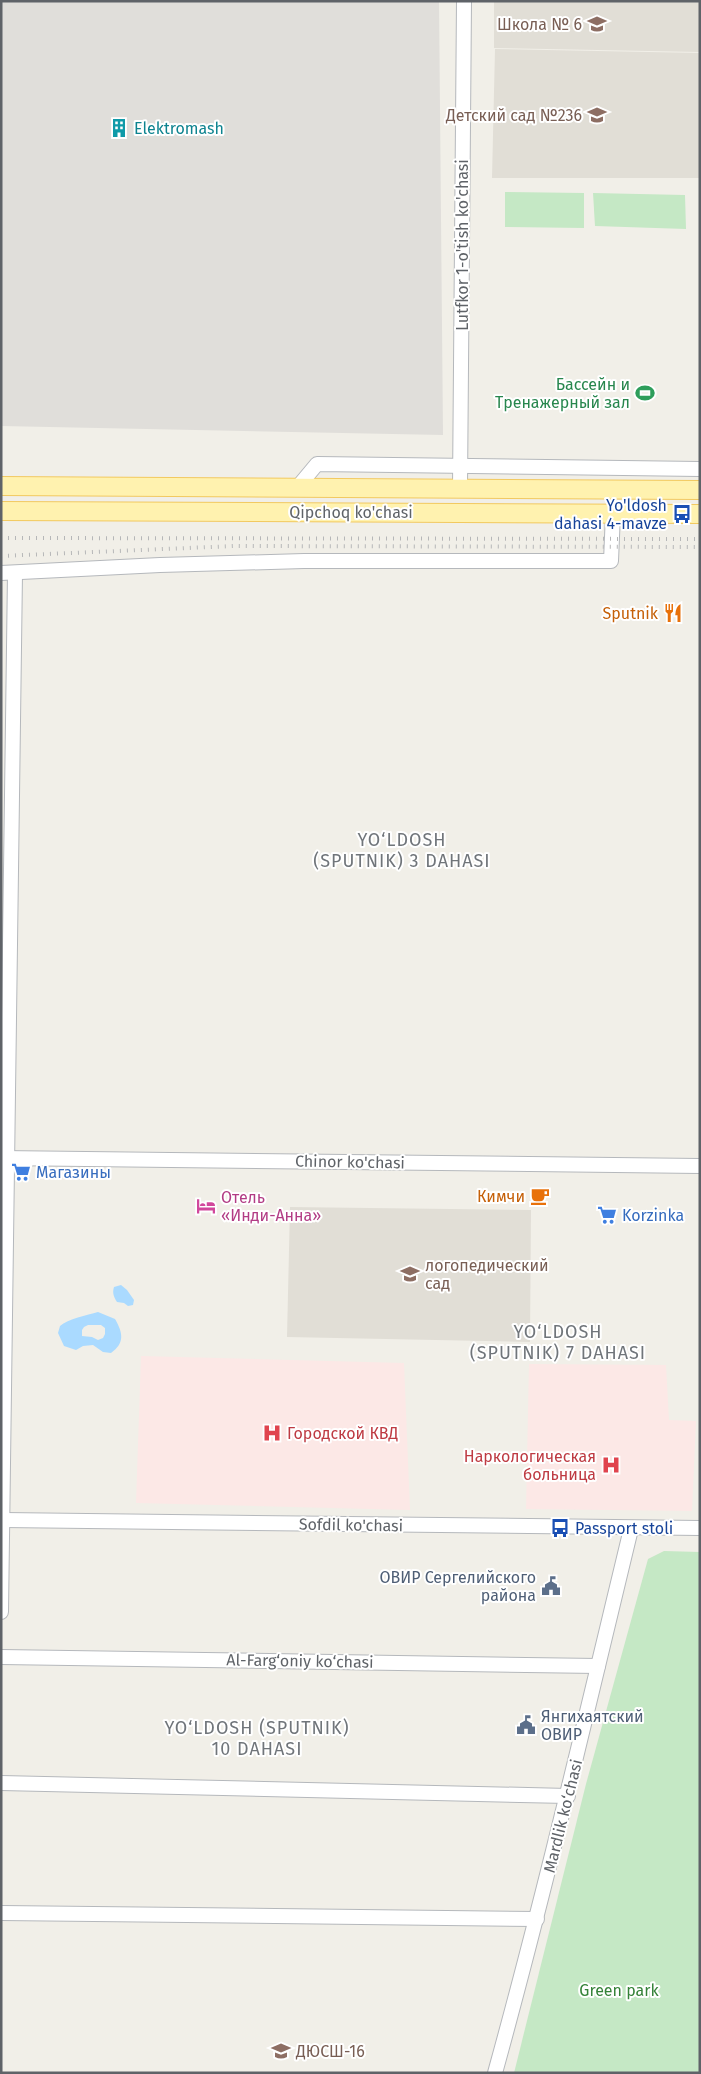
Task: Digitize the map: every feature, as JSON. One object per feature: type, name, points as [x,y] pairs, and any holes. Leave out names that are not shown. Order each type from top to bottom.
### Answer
[{"type":"main road","name":"Qipchoq ko'chasi","points":[[1,486],[700,490]]},
{"type":"main road","points":[[297,488],[297,512]]},
{"type":"main road","points":[[661,489],[661,514]]},
{"type":"main road","name":"Qipchoq ko'chasi","points":[[1,511],[700,514]]},
{"type":"street","name":"Lutfkor 1-o'tish ko'chasi","points":[[460,488],[464,1]]},
{"type":"street","name":"Qipchoq ko'chasi","points":[[297,488],[317,464],[700,469]]},
{"type":"street","points":[[1,573],[160,565],[304,561],[612,561],[613,514]]},
{"type":"street","points":[[1,1612],[4,1158],[16,573]]},
{"type":"street","name":"Chinor ko'chasi","points":[[4,1158],[700,1166]]},
{"type":"street","name":"Sofdil ko'chasi","points":[[3,1520],[631,1529],[700,1528]]},
{"type":"street","name":"Mardlik ko‘chasi","points":[[496,2073],[568,1796],[631,1529]]},
{"type":"street","name":"Al-Farg‘oniy ko‘chasi","points":[[1,1657],[598,1666]]},
{"type":"street","points":[[1,1783],[568,1796]]},
{"type":"street","points":[[1,1913],[537,1919]]},
{"type":"shaded area","points":[[1,1],[439,1],[443,435],[1,426]]},
{"type":"shaded area","name":"Школа № 6","points":[[494,1],[700,1],[700,52],[494,48]]},
{"type":"shaded area","name":"Детский сад №236","points":[[495,49],[700,53],[700,178],[492,178]]},
{"type":"shaded area","name":"логопедический сад","points":[[290,1207],[531,1210],[530,1342],[287,1337]]},
{"type":"shaded area","name":"Городской КВД","points":[[141,1356],[404,1363],[410,1510],[136,1503]]},
{"type":"shaded area","name":"Наркологическая больница","points":[[529,1364],[666,1365],[669,1420],[696,1421],[692,1511],[526,1509]]},
{"type":"green space","points":[[505,192],[584,193],[584,228],[505,227]]},
{"type":"green space","points":[[593,193],[685,195],[686,229],[595,226]]},
{"type":"green space","name":"Green park","points":[[664,1551],[700,1552],[700,2073],[514,2073],[586,1784],[648,1559]]},
{"type":"water","points":[[121,1285],[134,1300],[133,1305],[128,1306],[117,1302],[113,1289]]},
{"type":"water","points":[[98,1312],[115,1319],[120,1329],[121,1342],[116,1349],[111,1353],[103,1352],[93,1345],[83,1346],[76,1350],[64,1346],[58,1333],[60,1326],[73,1319]],"holes":[[[88,1325],[101,1325],[105,1328],[103,1338],[98,1340],[82,1336],[84,1327]]]},
{"type":"railway","points":[[1,538],[700,539]]},
{"type":"railway","points":[[1,556],[234,546],[700,547]]},
{"type":"place","name":"Школа № 6","points":[[597,24]]},
{"type":"place","name":"Детский сад №236","points":[[597,115]]},
{"type":"place","name":"Elektromash","points":[[119,128]]},
{"type":"place","name":"Бассейн и Тренажерный зал","points":[[645,393]]},
{"type":"place","name":"Yo'ldosh dahasi 4-mavze","points":[[682,514]]},
{"type":"place","name":"Sputnik","points":[[673,613]]},
{"type":"place","name":"Магазины","points":[[21,1172]]},
{"type":"place","name":"Кимчи","points":[[540,1196]]},
{"type":"place","name":"Отель «Инди-Анна»","points":[[206,1206]]},
{"type":"place","name":"Korzinka","points":[[607,1215]]},
{"type":"place","name":"логопедический сад","points":[[410,1274]]},
{"type":"place","name":"Городской КВД","points":[[272,1433]]},
{"type":"place","name":"Наркологическая больница","points":[[611,1465]]},
{"type":"place","name":"Passport stoli","points":[[560,1528]]},
{"type":"place","name":"ОВИР Сергелийского района","points":[[551,1586]]},
{"type":"place","name":"Янгихаятский ОВИР","points":[[526,1725]]},
{"type":"place","name":"ДЮСШ-16","points":[[281,2051]]},
{"type":"district","name":"YO‘LDOSH (SPUTNIK) 3 DAHASI","points":[[402,850]]},
{"type":"district","name":"YO‘LDOSH (SPUTNIK) 7 DAHASI","points":[[558,1342]]},
{"type":"district","name":"YO‘LDOSH (SPUTNIK) 10 DAHASI","points":[[257,1738]]}]
